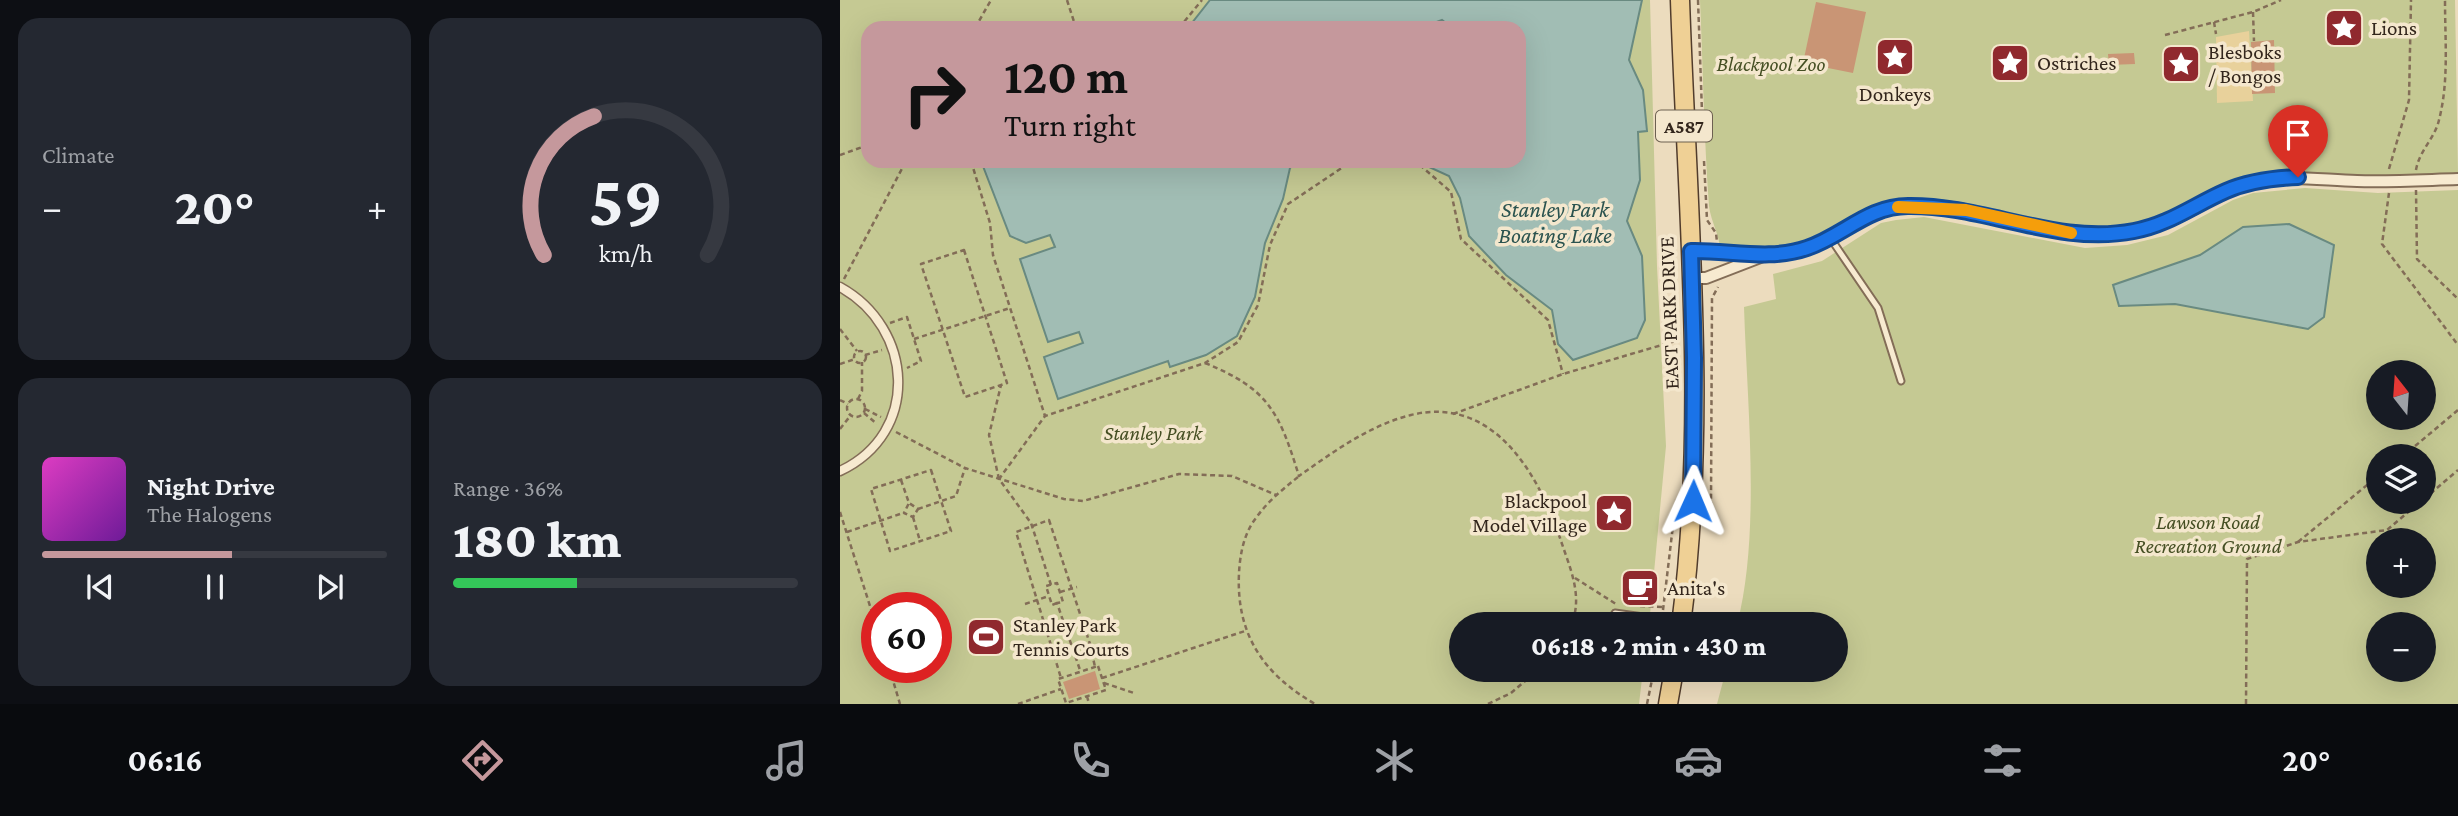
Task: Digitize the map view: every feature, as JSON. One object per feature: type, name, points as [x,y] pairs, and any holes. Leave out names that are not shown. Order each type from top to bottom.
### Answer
[{"type":"main road","name":"EAST PARK DRIVE","points":[[1680,0],[1693,278],[1693,501],[1682,612]]},
{"type":"main road","points":[[1668,704],[1672,682]]},
{"type":"street","points":[[1693,278],[1706,278],[1766,255],[1804,249],[1831,239],[1857,219],[1880,210],[1905,205],[1966,210],[2079,235],[2106,235],[2161,224],[2225,191],[2270,178],[2416,181],[2458,179]]},
{"type":"street","points":[[1691,251],[1766,255]]},
{"type":"street","points":[[840,471],[871,449],[888,424],[897,397],[898,372],[893,347],[883,325],[865,303],[841,287]]},
{"type":"lane","points":[[1831,239],[1878,309],[1896,357],[1901,381]]},
{"type":"path","points":[[979,21],[991,0]]},
{"type":"path","points":[[1067,0],[1074,21]]},
{"type":"path","points":[[1185,21],[1202,0]]},
{"type":"path","points":[[1698,0],[1702,113]]},
{"type":"path","points":[[2165,35],[2253,12],[2281,0]]},
{"type":"path","points":[[2445,0],[2446,88],[2438,125],[2416,166],[2417,259],[2458,299]]},
{"type":"path","points":[[2253,12],[2254,41]]},
{"type":"path","points":[[2214,22],[2216,34]]},
{"type":"path","points":[[840,155],[861,148]]},
{"type":"path","points":[[1703,153],[1707,220],[1717,233],[1717,246]]},
{"type":"path","points":[[841,287],[902,168]]},
{"type":"path","points":[[973,168],[990,222],[993,255],[1045,416]]},
{"type":"path","points":[[999,479],[1045,416],[1205,363],[1237,342],[1258,304],[1270,246],[1288,204],[1342,168]]},
{"type":"path","points":[[1423,168],[1451,192],[1461,239],[1548,320],[1563,374]]},
{"type":"path","points":[[964,250],[985,315],[1007,383],[965,397],[921,264],[964,250]]},
{"type":"path","name":"EAST PARK DRIVE","points":[[1711,503],[1712,298],[1718,279]]},
{"type":"path","points":[[915,339],[1010,308]]},
{"type":"path","points":[[883,325],[907,317],[915,339],[922,361],[898,372]]},
{"type":"path","points":[[840,329],[858,352]]},
{"type":"path","points":[[1315,704],[1265,665],[1245,631],[1238,593],[1240,553],[1254,520],[1276,495],[1335,450],[1378,428],[1412,415],[1452,414],[1563,374],[1673,342]]},
{"type":"path","points":[[863,350],[866,360],[856,363],[853,354],[858,352],[863,350]]},
{"type":"path","points":[[865,355],[881,350]]},
{"type":"path","points":[[840,364],[855,359]]},
{"type":"path","points":[[848,404],[858,399],[862,391],[862,362]]},
{"type":"path","points":[[1205,363],[1252,386],[1273,408],[1299,476]]},
{"type":"path","points":[[1000,385],[989,435],[999,479],[1032,526],[1051,585]]},
{"type":"path","points":[[858,399],[864,403],[864,411],[874,422]]},
{"type":"path","points":[[840,400],[848,404],[851,415]]},
{"type":"path","points":[[2417,444],[2458,410]]},
{"type":"path","points":[[864,411],[965,468],[1064,499],[1083,501],[1179,474],[1232,476],[1276,495]]},
{"type":"path","points":[[851,415],[856,416],[864,411]]},
{"type":"path","points":[[1452,414],[1503,437],[1527,465],[1549,506],[1574,578],[1576,612]]},
{"type":"path","points":[[840,429],[851,415]]},
{"type":"path","points":[[920,541],[913,517],[918,509],[956,496],[965,468]]},
{"type":"path","points":[[931,470],[951,531],[890,551],[871,489],[901,480],[931,470]]},
{"type":"path","points":[[2436,489],[2458,470]]},
{"type":"path","points":[[901,480],[909,503],[904,513]]},
{"type":"path","points":[[2298,542],[2366,486]]},
{"type":"path","points":[[1663,612],[1674,500]]},
{"type":"path","points":[[909,503],[914,503],[918,509]]},
{"type":"path","points":[[840,512],[865,592]]},
{"type":"path","points":[[846,532],[904,513],[913,517]]},
{"type":"path","points":[[2246,704],[2247,559],[2298,542],[2387,530],[2406,514]]},
{"type":"path","points":[[1061,678],[1016,532],[1049,520],[1095,667]]},
{"type":"path","points":[[1574,578],[1616,605]]},
{"type":"path","points":[[1057,583],[1063,602],[1052,605],[1046,586],[1051,585],[1057,583]]},
{"type":"path","points":[[1060,592],[1077,587]]},
{"type":"path","points":[[1025,604],[1049,596]]},
{"type":"path","points":[[1057,603],[1080,670]]},
{"type":"path","points":[[1102,678],[1245,631]]},
{"type":"path","points":[[1054,655],[1090,645]]},
{"type":"path","points":[[1098,666],[1102,678],[1106,690],[1066,703],[1058,679],[1098,666]]},
{"type":"path","points":[[1488,704],[1511,693],[1524,682]]},
{"type":"path","points":[[1647,704],[1652,682]]},
{"type":"path","points":[[894,683],[901,704]]},
{"type":"path","points":[[1104,683],[1134,694]]},
{"type":"path","points":[[1018,704],[1062,689]]},
{"type":"path","points":[[1087,696],[1089,704]]},
{"type":"green space","name":"Stanley Park","points":[[840,0],[1650,0],[1657,266],[1666,446],[1650,612],[1449,612],[1449,682],[1642,682],[1639,704],[840,704]]},
{"type":"green space","name":"Blackpool Zoo","points":[[1700,0],[2455,0],[2458,175],[2248,183],[2161,224],[2079,235],[1966,210],[1905,206],[1804,249],[1720,252],[1709,206]]},
{"type":"green space","name":"Lawson Road Recreation Ground","points":[[2305,188],[2378,193],[2458,190],[2458,704],[1717,704],[1723,682],[1848,682],[1848,612],[1740,612],[1749,550],[1751,509],[1744,307],[1776,299],[1773,274],[1822,261],[1881,223],[1896,220],[1924,217],[2085,248],[2127,245],[2168,235],[2233,200],[2253,193]]},
{"type":"sand","points":[[2249,31],[2253,101],[2217,103],[2216,37]]},
{"type":"water","name":"Stanley Park Boating Lake","points":[[1210,0],[1642,0],[1629,60],[1643,90],[1647,131],[1638,132],[1640,180],[1627,221],[1642,256],[1645,320],[1637,338],[1573,360],[1558,344],[1552,310],[1506,275],[1469,236],[1460,198],[1449,176],[1431,168],[1526,168],[1526,21],[1194,21]]},
{"type":"water","points":[[984,168],[1290,168],[1283,199],[1265,243],[1255,297],[1237,336],[1206,355],[1170,367],[1168,361],[1058,399],[1044,357],[1083,343],[1079,332],[1048,342],[1020,259],[1055,247],[1050,235],[1026,243],[1010,236]]},
{"type":"water","points":[[2289,224],[2334,245],[2324,317],[2308,329],[2175,304],[2119,306],[2113,285],[2200,255],[2243,227]]},
{"type":"building","points":[[1816,2],[1866,12],[1853,73],[1803,63]]},
{"type":"building","points":[[2274,40],[2275,93],[2252,94],[2251,42]]},
{"type":"building","points":[[2134,53],[2135,64],[2109,65],[2108,54]]},
{"type":"building","points":[[1095,671],[1100,689],[1069,699],[1063,682]]},
{"type":"slow traffic","points":[[1898,207],[1936,206],[1966,210],[2071,233]]},
{"type":"place","name":"Lions","points":[[2344,28]]},
{"type":"place","name":"Donkeys","points":[[1895,57]]},
{"type":"place","name":"Ostriches","points":[[2010,63]]},
{"type":"place","name":"Blesboks / Bongos","points":[[2181,64]]},
{"type":"place","name":"Blackpool Model Village","points":[[1614,513]]},
{"type":"place","name":"Anita's","points":[[1640,588]]},
{"type":"place","name":"Stanley Park Tennis Courts","points":[[986,637]]},
{"type":"route","points":[[1693,501],[1694,358],[1691,251],[1766,255],[1804,249],[1831,239],[1857,219],[1880,210],[1905,205],[1966,210],[2050,230],[2079,235],[2106,235],[2161,224],[2225,191],[2248,183],[2270,178],[2298,177]]}]
